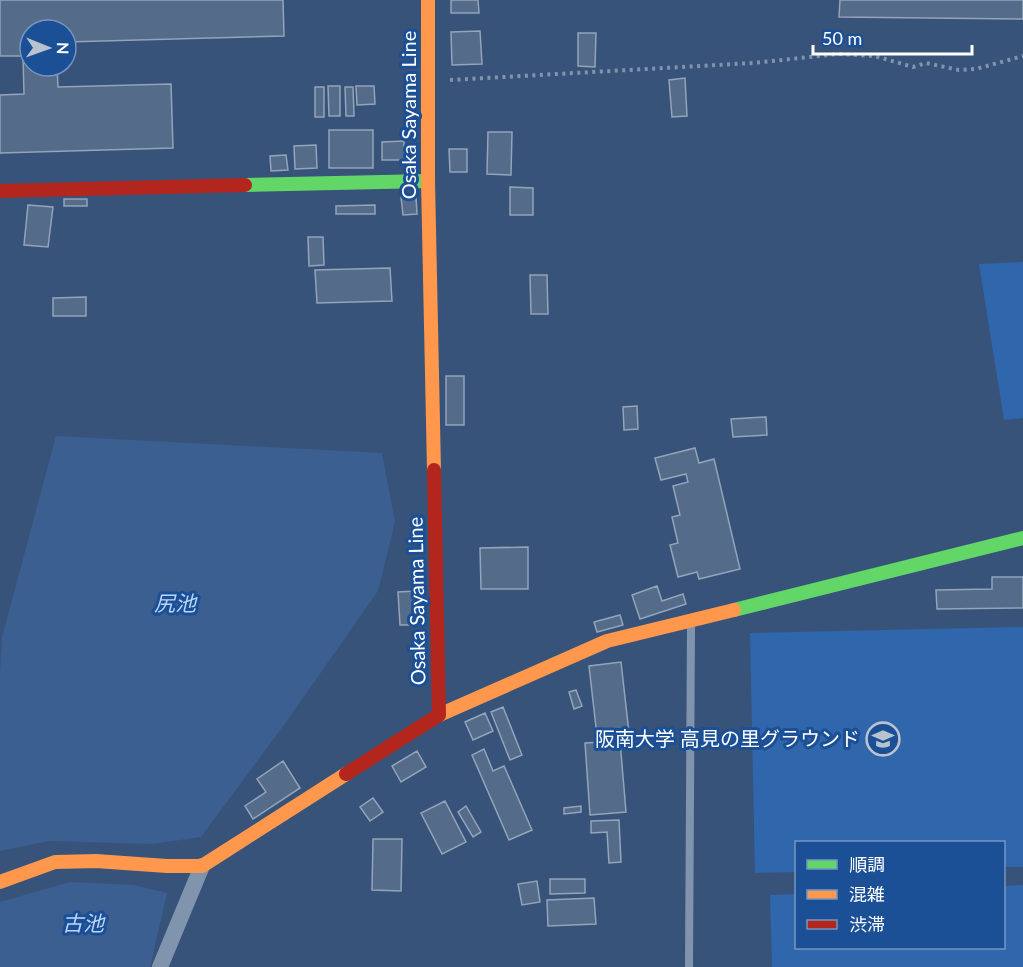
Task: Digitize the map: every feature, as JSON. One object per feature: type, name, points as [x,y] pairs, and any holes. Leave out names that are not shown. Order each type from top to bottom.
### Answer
[{"type":"main road","name":"Osaka Sayama Line","points":[[428,0],[428,181],[439,715]]},
{"type":"main road","points":[[0,191],[428,181]]},
{"type":"main road","points":[[0,882],[55,862],[96,861],[202,866],[439,715],[607,641],[1023,538]]},
{"type":"street","points":[[160,967],[202,866]]},
{"type":"lane","points":[[689,967],[691,622]]},
{"type":"path","points":[[428,81],[753,63],[838,54],[875,56],[913,67],[926,63],[959,70],[976,69],[1023,56]]},
{"type":"shaded area","points":[[1023,262],[1023,418],[1004,420],[979,264]]},
{"type":"shaded area","name":"阪南大学 高見の里グラウンド","points":[[1023,627],[1023,867],[1005,867],[1005,841],[795,841],[795,872],[755,873],[750,633]]},
{"type":"shaded area","points":[[1023,885],[1023,967],[772,967],[770,895],[795,894],[795,949],[1005,949],[1005,886]]},
{"type":"water","name":"尻池","points":[[56,436],[382,453],[395,522],[378,591],[289,718],[201,837],[152,844],[49,841],[0,851],[2,637]]},
{"type":"water","name":"古池","points":[[70,882],[134,885],[167,893],[150,967],[0,967],[0,902]]},
{"type":"building","points":[[0,0],[283,0],[284,36],[78,42],[78,18],[18,18],[18,56],[0,56]]},
{"type":"building","points":[[451,0],[478,0],[479,13],[451,13]]},
{"type":"building","points":[[840,0],[1023,0],[1023,19],[839,17]]},
{"type":"building","points":[[480,31],[482,64],[452,65],[451,32]]},
{"type":"building","points":[[578,33],[596,33],[595,67],[578,66]]},
{"type":"building","points":[[24,78],[58,78],[58,87],[171,84],[173,148],[0,153],[0,95],[24,94]]},
{"type":"building","points":[[685,78],[687,116],[672,117],[669,80]]},
{"type":"building","points":[[328,86],[340,86],[340,116],[329,116]]},
{"type":"building","points":[[356,86],[374,86],[375,104],[357,105]]},
{"type":"building","points":[[315,87],[324,87],[324,117],[315,117]]},
{"type":"building","points":[[345,87],[353,87],[354,116],[346,116]]},
{"type":"building","points":[[329,130],[373,130],[373,168],[329,168]]},
{"type":"building","points":[[488,132],[512,132],[511,175],[487,174]]},
{"type":"building","points":[[404,141],[404,160],[382,160],[382,142]]},
{"type":"building","points":[[316,145],[317,168],[295,169],[294,146]]},
{"type":"building","points":[[449,149],[467,149],[467,172],[450,172]]},
{"type":"building","points":[[286,155],[288,170],[271,171],[270,156]]},
{"type":"building","points":[[510,187],[533,188],[533,215],[510,215]]},
{"type":"building","points":[[401,197],[416,197],[417,214],[403,215]]},
{"type":"building","points":[[64,199],[87,199],[87,206],[64,206]]},
{"type":"building","points":[[28,205],[53,207],[48,247],[24,245]]},
{"type":"building","points":[[375,205],[375,214],[336,214],[336,206]]},
{"type":"building","points":[[308,237],[323,237],[324,265],[309,266]]},
{"type":"building","points":[[390,268],[392,301],[317,303],[315,270]]},
{"type":"building","points":[[530,275],[547,275],[548,314],[531,314]]},
{"type":"building","points":[[86,297],[86,316],[53,316],[53,298]]},
{"type":"building","points":[[446,376],[464,376],[464,425],[446,425]]},
{"type":"building","points":[[637,406],[638,429],[624,430],[623,407]]},
{"type":"building","points":[[766,417],[767,435],[733,437],[731,419]]},
{"type":"building","points":[[695,448],[699,463],[714,459],[740,569],[699,579],[697,572],[678,577],[670,545],[678,543],[672,517],[680,515],[673,486],[688,482],[686,474],[661,480],[655,458]]},
{"type":"building","points":[[528,547],[528,589],[481,589],[480,548]]},
{"type":"building","points":[[992,577],[1023,577],[1023,608],[937,609],[936,590],[992,589]]},
{"type":"building","points":[[657,586],[662,601],[683,594],[686,604],[640,619],[632,595]]},
{"type":"building","points":[[417,591],[418,625],[400,625],[398,592]]},
{"type":"building","points":[[620,615],[623,625],[597,632],[594,622]]},
{"type":"building","points":[[621,662],[629,733],[597,736],[589,666]]},
{"type":"building","points":[[576,690],[582,706],[574,709],[569,692]]},
{"type":"building","points":[[503,707],[522,755],[510,760],[491,712]]},
{"type":"building","points":[[485,713],[493,731],[473,740],[465,722]]},
{"type":"building","points":[[620,741],[626,812],[590,815],[585,743]]},
{"type":"building","points":[[484,749],[493,771],[504,766],[532,830],[509,840],[472,755]]},
{"type":"building","points":[[417,751],[426,767],[401,782],[392,766]]},
{"type":"building","points":[[283,761],[300,788],[253,819],[245,806],[266,792],[257,779]]},
{"type":"building","points":[[373,798],[383,812],[370,821],[360,807]]},
{"type":"building","points":[[445,801],[466,842],[442,854],[421,813]]},
{"type":"building","points":[[466,806],[481,832],[473,837],[458,812]]},
{"type":"building","points":[[581,806],[581,812],[564,814],[564,808]]},
{"type":"building","points":[[619,820],[621,862],[609,863],[607,832],[591,833],[591,821]]},
{"type":"building","points":[[373,839],[402,839],[401,891],[372,890]]},
{"type":"building","points":[[550,879],[585,879],[585,893],[550,894]]},
{"type":"building","points":[[537,881],[540,902],[522,905],[518,884]]},
{"type":"building","points":[[594,898],[596,924],[548,926],[547,900]]},
{"type":"traffic: fast","points":[[245,185],[428,181]]},
{"type":"traffic: fast","points":[[734,610],[1023,538]]},
{"type":"traffic: slow","points":[[428,0],[428,181],[434,470]]},
{"type":"traffic: slow","points":[[439,715],[607,641],[734,610]]},
{"type":"traffic: slow","points":[[0,882],[55,862],[96,861],[202,866],[346,774]]},
{"type":"traffic: jam","points":[[0,191],[245,185]]},
{"type":"traffic: jam","points":[[346,774],[439,715],[434,470]]},
{"type":"place","name":"阪南大学 高見の里グラウンド","points":[[883,739]]}]
